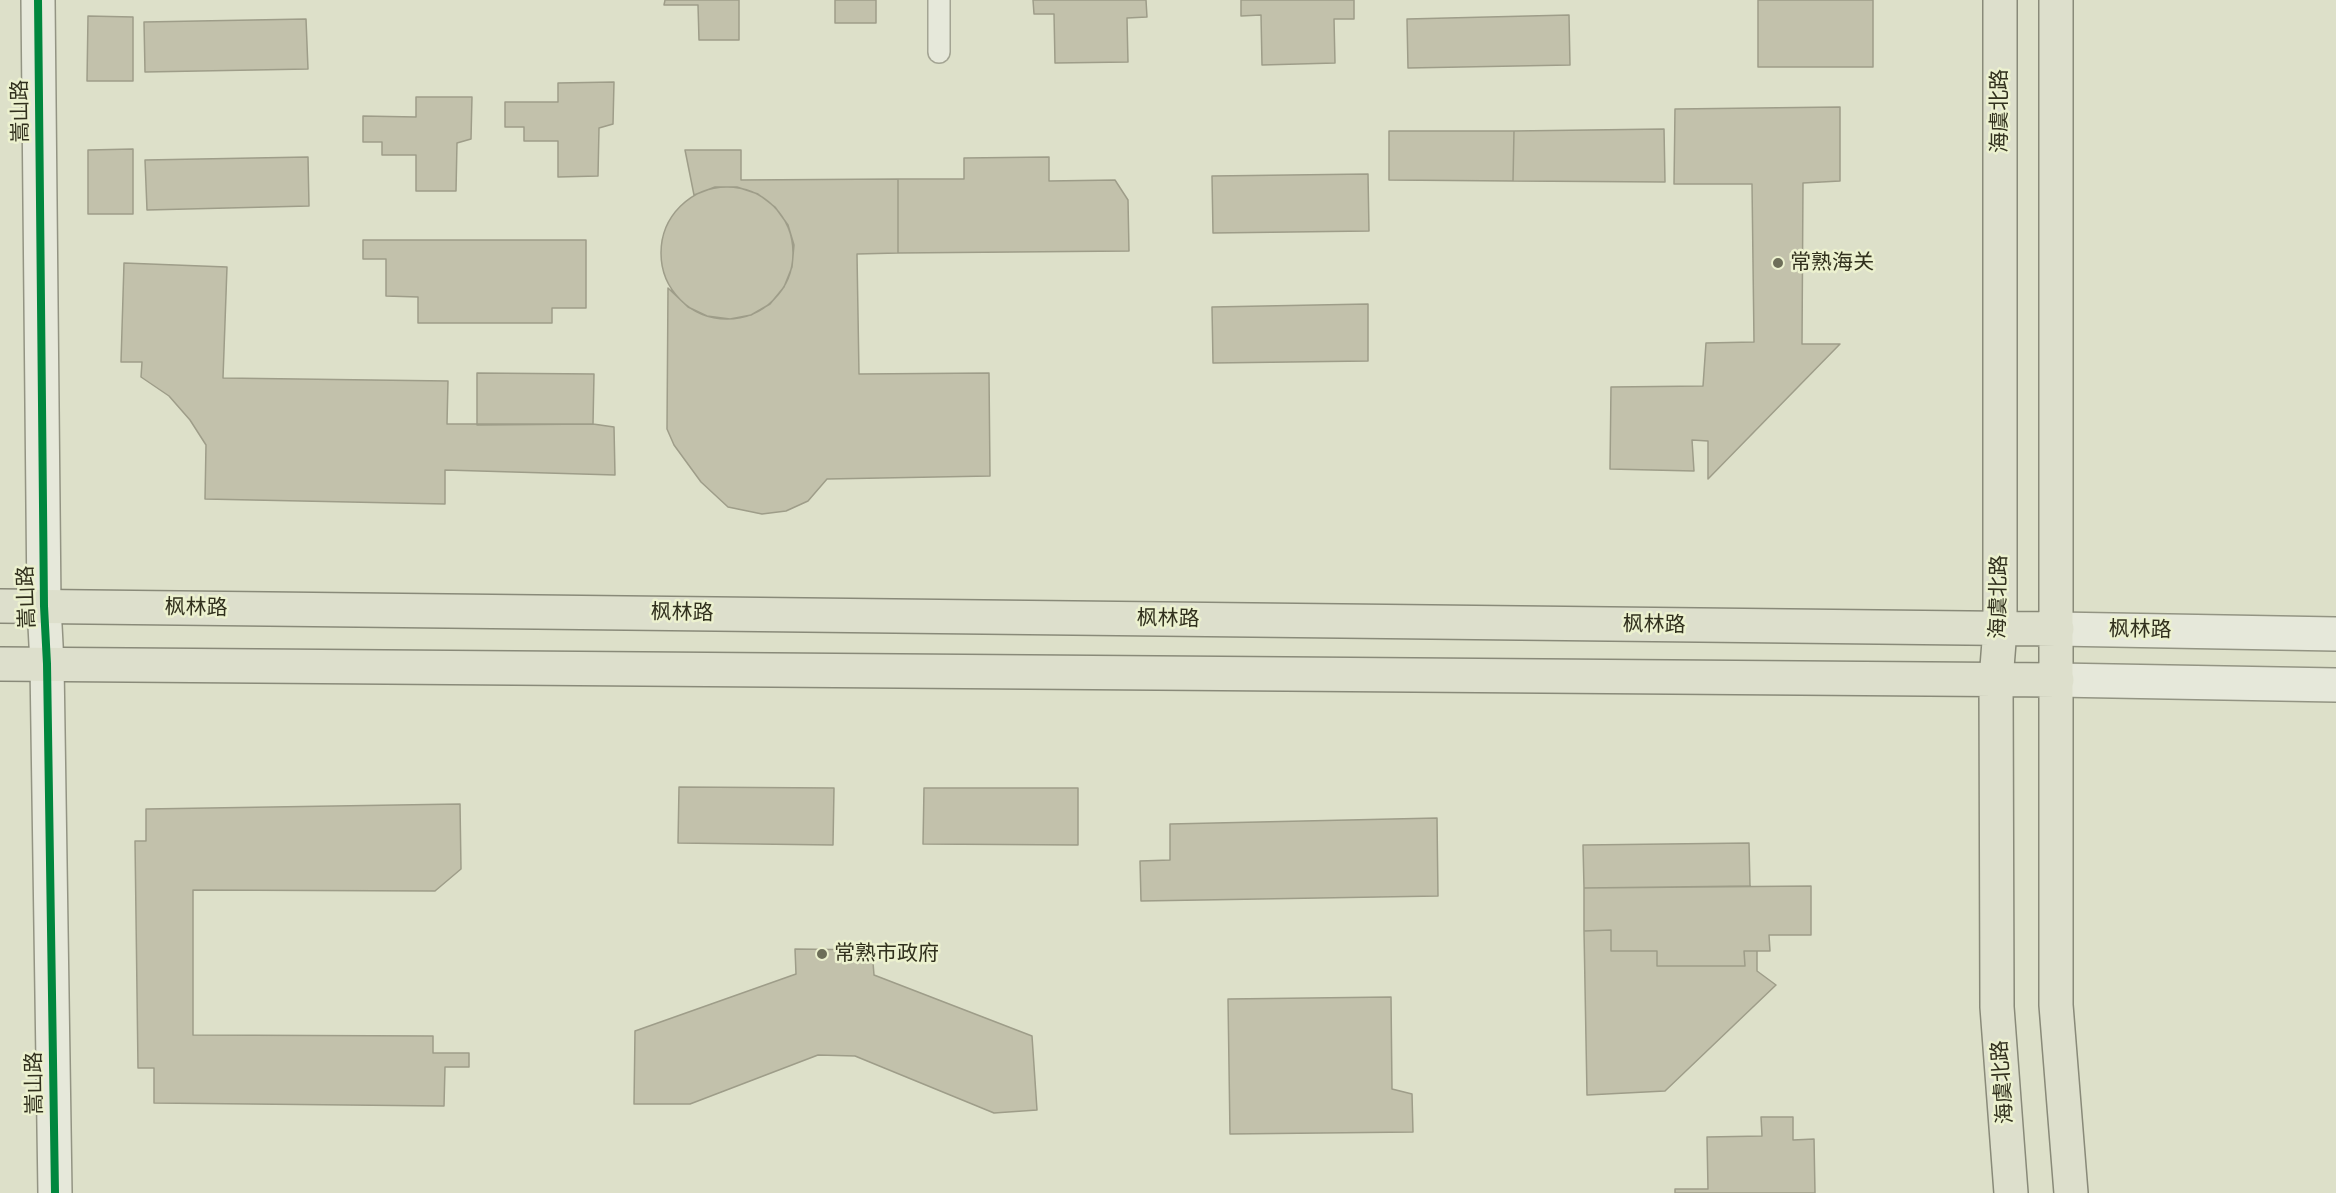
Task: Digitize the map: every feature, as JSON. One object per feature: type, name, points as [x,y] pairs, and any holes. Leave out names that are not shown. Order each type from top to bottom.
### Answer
[{"type":"main road","name":"海虞北路","points":[[2000,0],[2000,629],[1996,680],[1997,1007],[2011,1193]]},
{"type":"main road","points":[[2056,0],[2056,1005],[2071,1193]]},
{"type":"main road","name":"枫林路","points":[[0,606],[2057,629]]},
{"type":"main road","points":[[0,664],[2057,680]]},
{"type":"street","name":"嵩山路","points":[[38,0],[44,606],[47,664],[55,1193]]},
{"type":"street","name":"枫林路","points":[[2057,629],[2336,634]]},
{"type":"street","points":[[2057,680],[2336,685]]},
{"type":"lane","points":[[939,0],[939,52]]},
{"type":"building","points":[[665,0],[739,0],[739,40],[699,40],[698,5],[664,5]]},
{"type":"building","points":[[835,0],[876,0],[876,23],[835,23]]},
{"type":"building","points":[[1033,0],[1146,0],[1147,17],[1127,18],[1128,62],[1055,63],[1054,14],[1034,14]]},
{"type":"building","points":[[1241,0],[1354,0],[1354,19],[1334,19],[1335,63],[1262,65],[1261,15],[1241,16]]},
{"type":"building","points":[[1758,0],[1873,0],[1873,67],[1758,67]]},
{"type":"building","points":[[1569,15],[1570,65],[1408,68],[1407,19]]},
{"type":"building","points":[[88,16],[133,17],[133,81],[87,81]]},
{"type":"building","points":[[306,19],[308,69],[145,72],[144,22]]},
{"type":"building","points":[[614,82],[613,124],[599,128],[598,176],[558,177],[558,141],[524,141],[524,127],[505,127],[505,102],[558,102],[558,83]]},
{"type":"building","points":[[416,97],[472,97],[471,139],[457,143],[456,191],[416,191],[416,155],[382,155],[382,142],[363,142],[363,116],[416,117]]},
{"type":"building","name":"常熟海关","points":[[1840,107],[1840,181],[1803,183],[1802,344],[1840,344],[1708,479],[1708,441],[1692,440],[1694,471],[1610,469],[1611,387],[1703,386],[1706,343],[1754,342],[1752,184],[1674,184],[1675,109]]},
{"type":"building","points":[[1664,129],[1665,182],[1513,181],[1514,131]]},
{"type":"building","points":[[1389,131],[1514,131],[1513,181],[1389,180]]},
{"type":"building","points":[[133,149],[133,214],[88,214],[88,150]]},
{"type":"building","points":[[685,150],[741,150],[741,180],[898,179],[898,253],[857,254],[859,374],[989,373],[990,476],[827,479],[808,501],[786,511],[762,514],[728,507],[701,482],[674,445],[667,429],[668,288],[688,307],[707,316],[730,319],[751,315],[770,304],[784,287],[792,267],[794,245],[788,225],[775,207],[758,194],[737,187],[715,187],[694,195]]},
{"type":"building","points":[[308,157],[309,206],[147,210],[145,160]]},
{"type":"building","points":[[1049,157],[1049,181],[1115,180],[1128,200],[1129,251],[898,253],[898,179],[964,179],[964,158]]},
{"type":"building","points":[[1368,174],[1369,231],[1213,233],[1212,176]]},
{"type":"building","points":[[727,187],[752,192],[774,206],[788,228],[793,253],[788,278],[774,300],[752,314],[727,319],[702,314],[680,300],[666,278],[661,253],[666,228],[680,206],[702,192]]},
{"type":"building","points":[[363,240],[586,240],[586,308],[552,308],[552,323],[418,323],[418,297],[386,296],[386,259],[363,259]]},
{"type":"building","points":[[124,263],[227,267],[223,378],[448,381],[447,424],[593,424],[614,427],[615,475],[445,470],[445,504],[205,499],[206,445],[190,420],[169,396],[141,377],[142,362],[121,362]]},
{"type":"building","points":[[1368,304],[1368,361],[1213,363],[1212,307]]},
{"type":"building","points":[[477,373],[594,374],[593,424],[477,425]]},
{"type":"building","points":[[679,787],[834,788],[833,845],[678,843]]},
{"type":"building","points":[[924,788],[1078,788],[1078,845],[923,844]]},
{"type":"building","points":[[460,804],[461,869],[435,891],[193,890],[193,1035],[433,1036],[433,1053],[469,1053],[469,1067],[445,1067],[444,1106],[154,1103],[154,1068],[138,1068],[135,841],[146,841],[146,809]]},
{"type":"building","points":[[1437,818],[1438,896],[1141,901],[1140,861],[1170,860],[1170,824]]},
{"type":"building","points":[[1749,843],[1750,886],[1584,888],[1583,845]]},
{"type":"building","points":[[1811,886],[1811,935],[1769,935],[1770,951],[1744,951],[1745,966],[1657,966],[1657,951],[1611,951],[1611,930],[1584,931],[1584,888]]},
{"type":"building","points":[[1611,930],[1611,951],[1657,951],[1657,966],[1745,966],[1744,951],[1757,951],[1757,971],[1776,985],[1665,1091],[1587,1095],[1584,931]]},
{"type":"building","points":[[795,949],[872,950],[874,975],[1032,1036],[1037,1110],[994,1113],[855,1056],[818,1055],[690,1104],[634,1104],[635,1031],[796,974]]},
{"type":"building","points":[[1391,997],[1392,1089],[1412,1094],[1413,1132],[1230,1134],[1228,999]]},
{"type":"building","points":[[1761,1117],[1793,1117],[1793,1140],[1814,1139],[1815,1193],[1675,1193],[1675,1189],[1708,1189],[1707,1137],[1762,1136]]},
{"type":"cycle path","points":[[38,0],[44,606],[47,664],[55,1193]]},
{"type":"place","name":"常熟海关","points":[[1778,263]]},
{"type":"place","name":"常熟市政府","points":[[822,954]]}]
